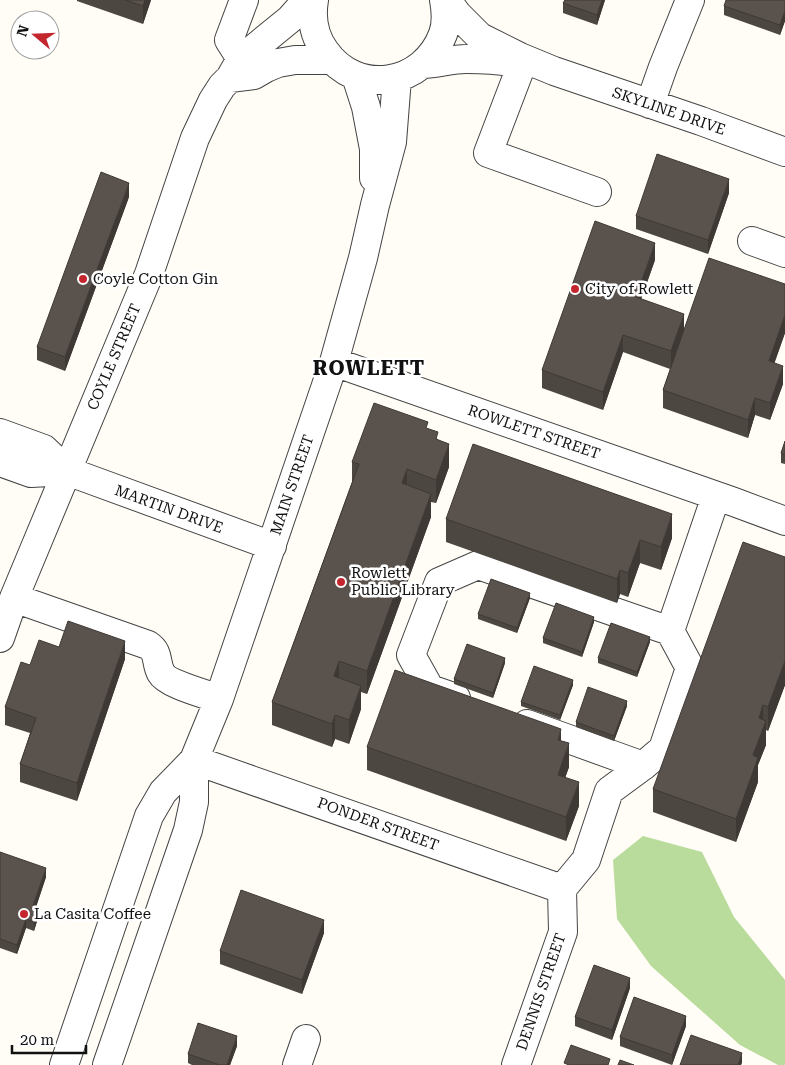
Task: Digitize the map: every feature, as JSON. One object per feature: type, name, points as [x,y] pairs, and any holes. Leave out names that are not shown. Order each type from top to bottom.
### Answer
[{"type":"street","points":[[244,0],[229,40],[236,68],[254,75],[278,63],[295,60],[331,60]]},
{"type":"street","name":"COYLE STREET","points":[[0,638],[14,598],[149,274],[195,138],[213,100],[236,68],[290,19],[307,0]]},
{"type":"street","points":[[314,0],[313,23],[319,43],[331,60],[342,69],[356,76],[376,80],[398,78],[411,72],[423,64],[436,50],[444,32],[446,0]]},
{"type":"street","name":"SKYLINE DRIVE","points":[[446,0],[480,37],[520,58],[785,152]]},
{"type":"street","points":[[650,104],[690,0]]},
{"type":"street","name":"SKYLINE DRIVE","points":[[423,64],[464,59],[511,62],[554,70]]},
{"type":"street","points":[[522,64],[488,153],[597,192]]},
{"type":"street","name":"MAIN STREET","points":[[356,76],[366,107],[374,149],[375,205]]},
{"type":"street","name":"MAIN STREET","points":[[64,1065],[149,816],[163,792],[194,760],[219,699],[272,546],[334,362],[363,258],[392,142],[398,78]]},
{"type":"street","points":[[752,241],[785,253]]},
{"type":"street","name":"ROWLETT STREET","points":[[334,362],[785,521]]},
{"type":"street","name":"MARTIN DRIVE","points":[[0,433],[44,449],[67,472]]},
{"type":"street","name":"MARTIN DRIVE","points":[[0,462],[31,473],[67,472],[272,546]]},
{"type":"street","points":[[670,631],[725,499]]},
{"type":"street","points":[[476,706],[430,689],[411,655],[438,582],[478,565],[670,631],[690,668],[663,749],[609,790],[586,860],[562,889]]},
{"type":"street","points":[[14,598],[148,645],[156,652],[160,673],[164,677],[174,683],[219,699]]},
{"type":"street","points":[[504,716],[643,766]]},
{"type":"street","name":"MAIN STREET","points":[[107,1065],[188,830],[194,802],[194,760]]},
{"type":"street","name":"PONDER STREET","points":[[194,760],[562,889]]},
{"type":"street","name":"DENNIS STREET","points":[[517,1065],[563,932],[562,889]]},
{"type":"street","points":[[298,1065],[306,1039]]},
{"type":"green space","points":[[643,836],[702,852],[734,917],[785,980],[785,1065],[778,1065],[740,1045],[651,966],[617,919],[613,860]]},
{"type":"building","points":[[125,0],[145,0],[143,6]]},
{"type":"building","points":[[565,0],[602,0],[597,15],[563,3]]},
{"type":"building","points":[[726,0],[785,0],[785,11],[780,25],[724,6]]},
{"type":"building","points":[[657,154],[729,179],[708,240],[636,216]]},
{"type":"building","name":"Coyle Cotton Gin","points":[[101,172],[129,183],[65,357],[37,347]]},
{"type":"building","points":[[595,221],[655,243],[636,297],[684,314],[671,351],[623,335],[603,392],[542,370]]},
{"type":"building","points":[[709,258],[785,284],[785,315],[769,361],[783,366],[770,403],[755,398],[748,420],[663,390]]},
{"type":"building","points":[[374,403],[428,422],[426,428],[438,432],[436,439],[449,444],[436,480],[407,469],[402,483],[431,494],[367,671],[339,661],[334,676],[361,686],[349,720],[335,715],[332,724],[272,702],[359,464],[352,462]]},
{"type":"building","points":[[785,441],[785,455],[781,453]]},
{"type":"building","points":[[473,444],[672,514],[661,547],[640,540],[628,573],[620,570],[617,579],[446,519]]},
{"type":"building","points":[[743,542],[785,557],[785,661],[768,707],[763,705],[759,718],[766,721],[753,755],[758,758],[736,819],[653,789]]},
{"type":"building","points":[[491,579],[530,593],[517,628],[478,614]]},
{"type":"building","points":[[556,603],[594,617],[582,652],[543,638]]},
{"type":"building","points":[[68,621],[125,641],[77,783],[20,764],[36,718],[5,707],[21,662],[30,665],[39,640],[59,647]]},
{"type":"building","points":[[611,623],[650,637],[637,672],[598,658]]},
{"type":"building","points":[[467,644],[505,658],[493,693],[454,679]]},
{"type":"building","points":[[534,666],[573,680],[560,715],[521,702]]},
{"type":"building","points":[[395,670],[561,729],[558,740],[569,743],[558,775],[579,782],[566,817],[367,747]]},
{"type":"building","points":[[588,687],[627,701],[614,736],[576,722]]},
{"type":"building","points":[[0,852],[46,868],[33,906],[38,908],[34,922],[26,919],[17,945],[0,939]]},
{"type":"building","points":[[241,890],[324,920],[302,980],[220,951]]},
{"type":"building","points":[[594,965],[630,978],[612,1030],[575,1017]]},
{"type":"building","points":[[634,997],[686,1016],[672,1055],[620,1037]]},
{"type":"building","points":[[198,1023],[237,1036],[227,1065],[220,1065],[188,1054]]},
{"type":"building","points":[[691,1035],[742,1053],[738,1065],[680,1065]]},
{"type":"building","points":[[571,1045],[610,1059],[608,1065],[569,1065],[564,1063]]},
{"type":"building","points":[[620,1060],[634,1065],[618,1065]]},
{"type":"place","name":"Coyle Cotton Gin","points":[[83,279]]},
{"type":"place","name":"City of Rowlett","points":[[575,289]]},
{"type":"place","name":"Rowlett Public Library","points":[[341,582]]},
{"type":"place","name":"La Casita Coffee","points":[[24,914]]},
{"type":"district","name":"ROWLETT","points":[[369,368]]}]
